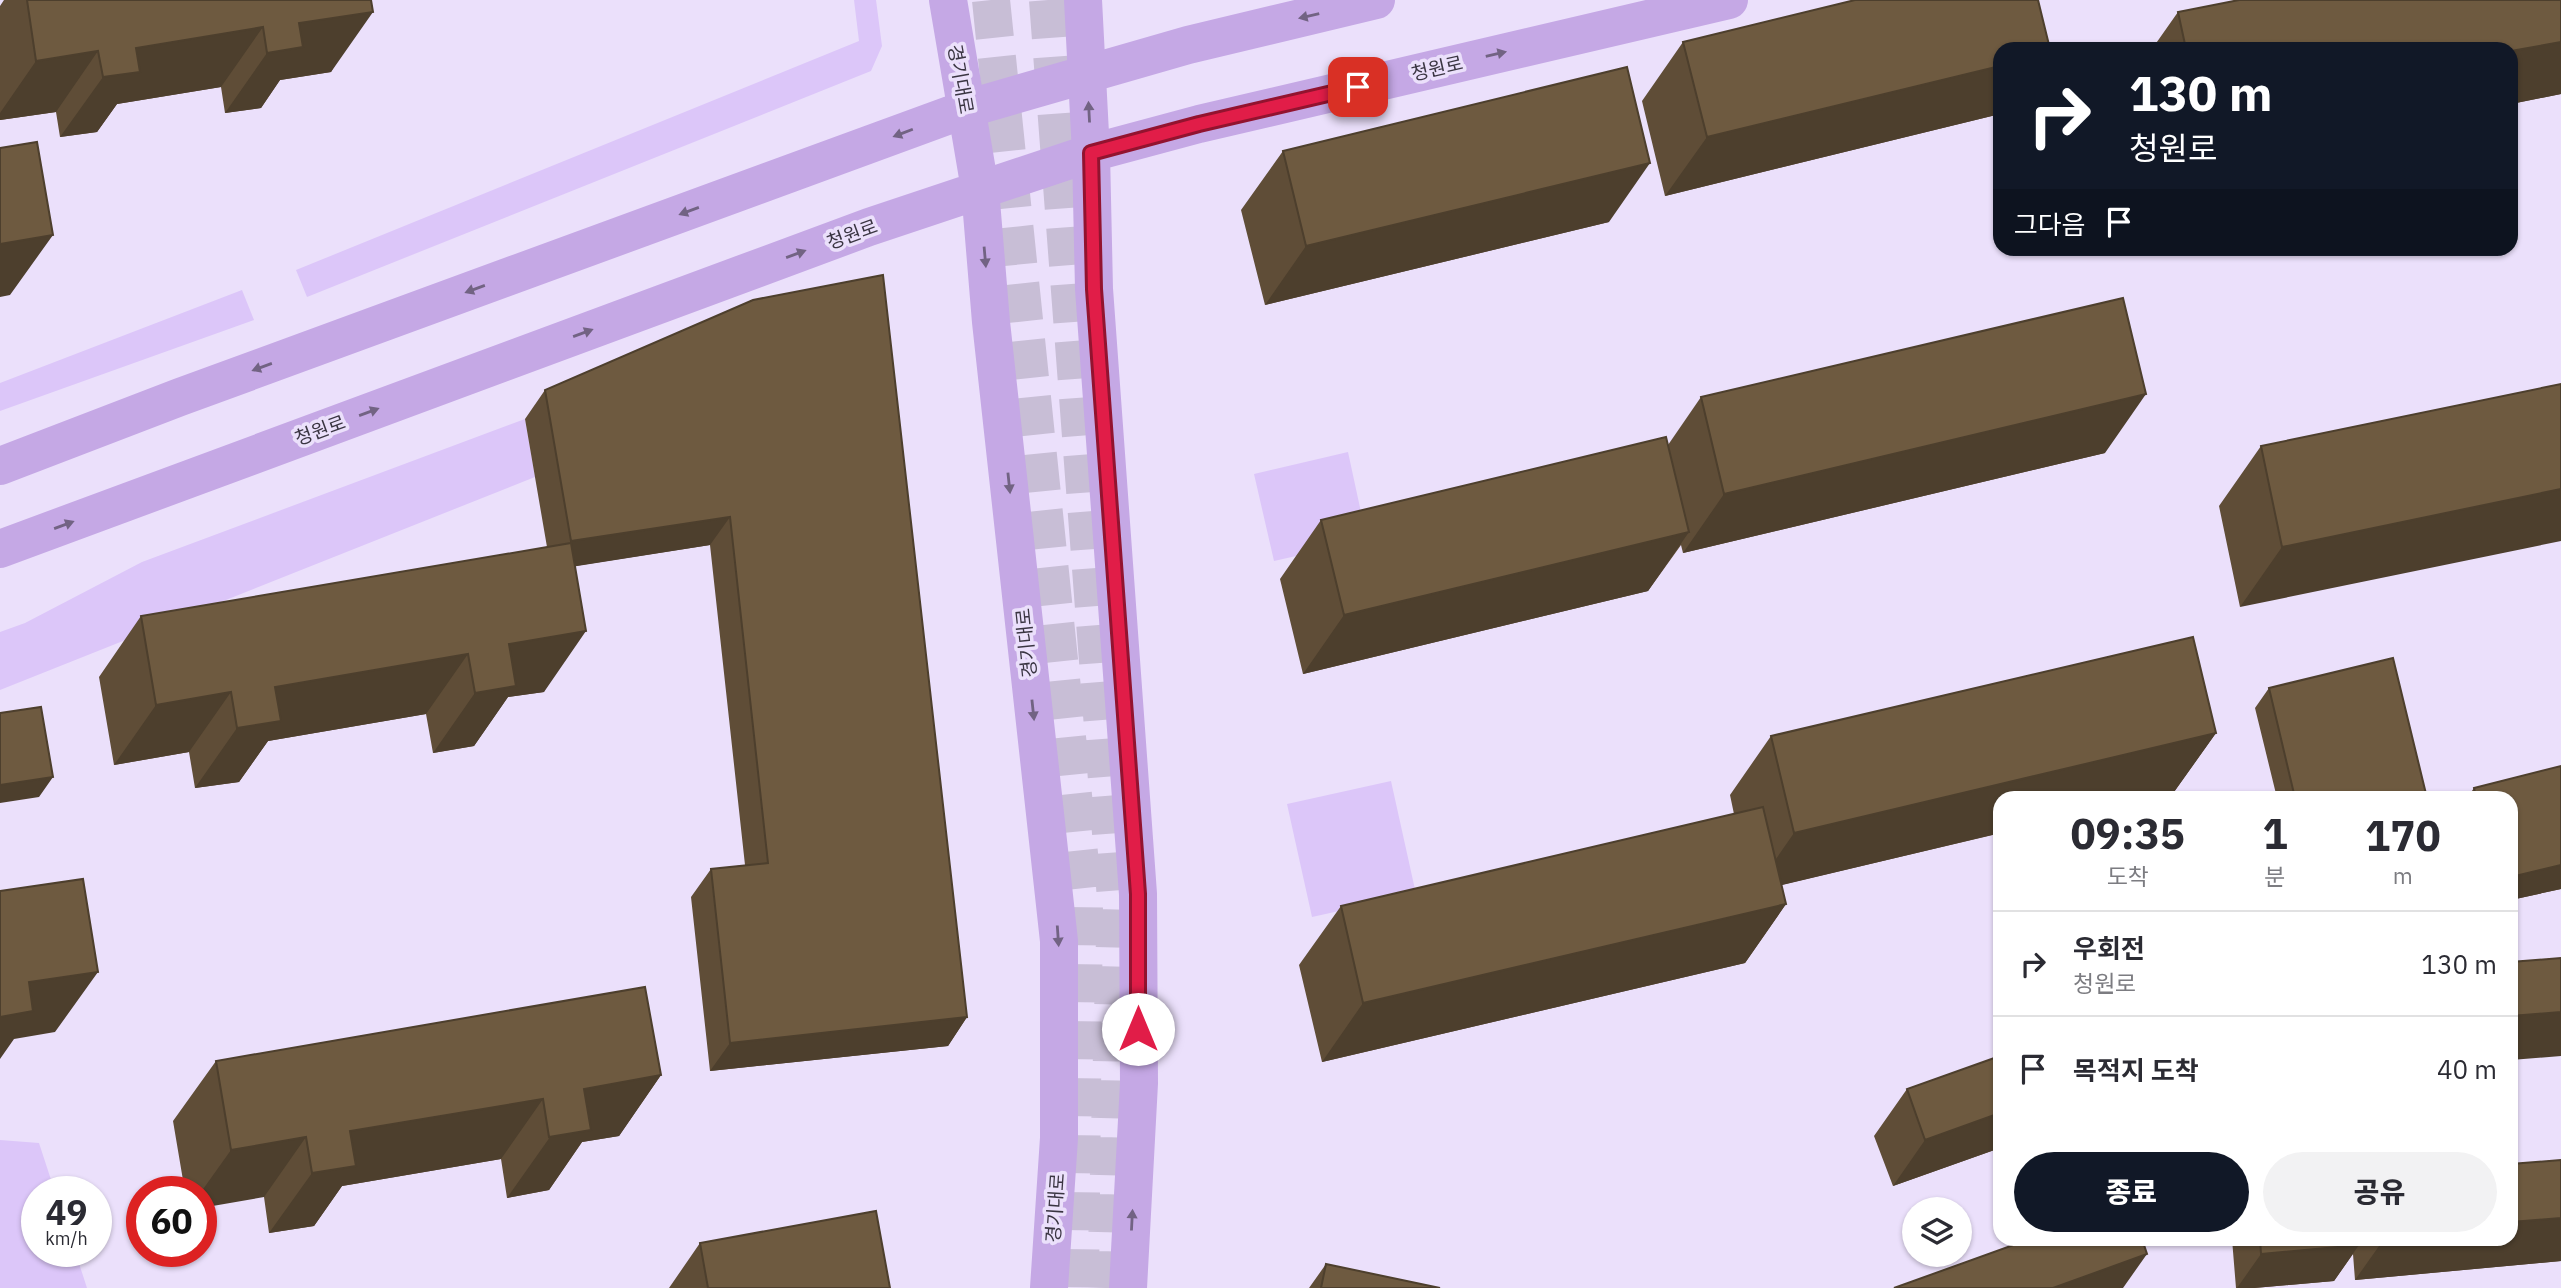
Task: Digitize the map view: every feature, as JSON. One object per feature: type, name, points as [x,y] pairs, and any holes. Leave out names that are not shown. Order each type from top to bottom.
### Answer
[{"type":"main road","name":"경기대로","points":[[948,0],[980,189],[991,322],[1059,941],[1059,1139],[1049,1288]]},
{"type":"main road","points":[[1083,0],[1091,153],[1094,289],[1138,894],[1139,1083],[1128,1288]]},
{"type":"main road","points":[[0,466],[180,397],[967,108],[1188,45],[1376,0]]},
{"type":"main road","name":"청원로","points":[[0,549],[869,227],[1091,153],[1199,124],[1729,0]]},
{"type":"shaded area","points":[[854,0],[876,0],[882,46],[871,71],[307,297],[296,270],[859,41]]},
{"type":"shaded area","points":[[242,290],[254,320],[0,411],[0,383]]},
{"type":"shaded area","points":[[525,419],[535,477],[0,690],[0,632],[25,623],[142,562]]},
{"type":"shaded area","points":[[1348,452],[1367,540],[1274,561],[1254,474]]},
{"type":"shaded area","points":[[1391,781],[1416,894],[1312,917],[1287,804]]},
{"type":"shaded area","points":[[0,1140],[39,1143],[50,1176],[21,1176],[21,1267],[80,1267],[87,1288],[0,1288]]},
{"type":"building","points":[[27,0],[371,0],[373,12],[299,23],[303,47],[267,53],[263,27],[136,48],[140,72],[103,77],[98,51],[36,61]]},
{"type":"building","points":[[1855,0],[2038,0],[2048,42],[1993,42],[1993,68],[1707,137],[1683,42]]},
{"type":"building","points":[[2239,0],[2561,0],[2561,42],[2518,50],[2518,42],[2184,42],[2178,12]]},
{"type":"building","points":[[1627,67],[1650,163],[1306,246],[1283,151]]},
{"type":"building","points":[[37,142],[53,235],[0,244],[0,148]]},
{"type":"building","points":[[883,275],[967,1017],[730,1043],[711,869],[768,863],[730,517],[571,541],[545,390],[753,300]]},
{"type":"building","points":[[2123,298],[2146,394],[1724,494],[1701,397]]},
{"type":"building","points":[[2561,384],[2561,489],[2282,547],[2261,446]]},
{"type":"building","points":[[1666,437],[1689,532],[1344,615],[1321,520]]},
{"type":"building","points":[[571,543],[586,631],[509,644],[516,686],[475,693],[468,654],[275,687],[281,721],[237,728],[231,692],[156,705],[141,616]]},
{"type":"building","points":[[2193,637],[2216,733],[1794,833],[1771,736]]},
{"type":"building","points":[[2393,658],[2425,791],[2293,791],[2269,688]]},
{"type":"building","points":[[41,707],[53,777],[0,785],[0,713]]},
{"type":"building","points":[[2561,766],[2561,865],[2518,875],[2518,791],[2475,791],[2474,788]]},
{"type":"building","points":[[1763,807],[1786,904],[1363,1003],[1341,906]]},
{"type":"building","points":[[83,879],[98,972],[29,982],[33,1011],[0,1017],[0,891]]},
{"type":"building","points":[[2561,958],[2561,1012],[2518,1015],[2518,961]]},
{"type":"building","points":[[645,987],[661,1075],[584,1089],[591,1130],[549,1137],[543,1099],[350,1131],[356,1166],[312,1173],[306,1137],[231,1150],[216,1061]]},
{"type":"building","points":[[1993,1058],[1993,1116],[1925,1140],[1907,1089]]},
{"type":"building","points":[[2561,1160],[2561,1218],[2518,1221],[2518,1163]]},
{"type":"building","points":[[876,1211],[890,1288],[708,1288],[700,1243]]},
{"type":"building","points":[[2011,1246],[2144,1246],[2147,1254],[2053,1288],[1894,1288],[1952,1267],[1972,1267],[1972,1260]]},
{"type":"building","points":[[2260,1246],[2348,1246],[2261,1254]]},
{"type":"building","points":[[1326,1264],[1440,1288],[1321,1288]]},
{"type":"tunnel","points":[[991,0],[1084,902],[1080,1288]]},
{"type":"tunnel","points":[[1048,0],[1116,899],[1106,1288]]},
{"type":"route","points":[[1138,1029],[1138,894],[1094,289],[1091,153],[1199,124],[1358,87]]}]
